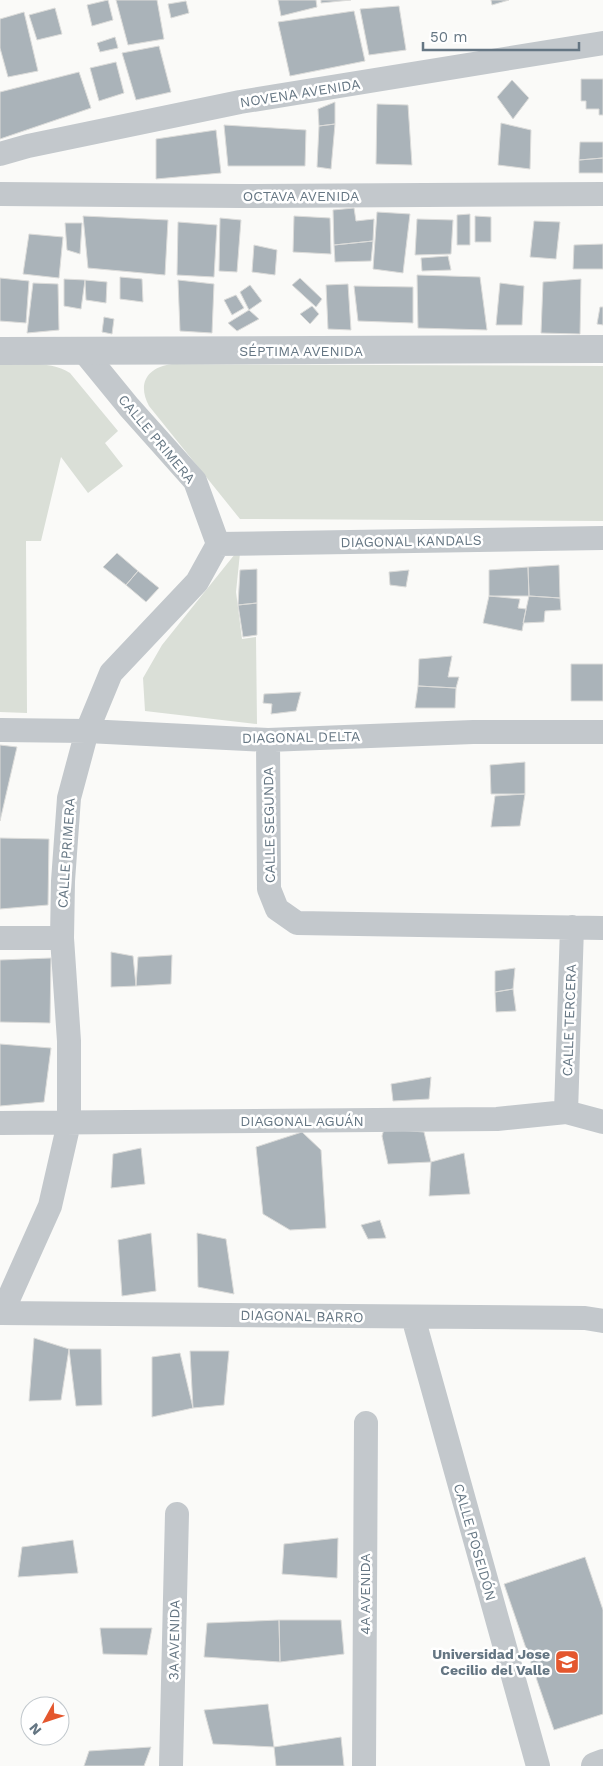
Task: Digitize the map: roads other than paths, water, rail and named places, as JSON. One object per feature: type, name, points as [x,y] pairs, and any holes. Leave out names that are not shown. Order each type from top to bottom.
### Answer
[{"type":"street","name":"NOVENA AVENIDA","points":[[0,154],[28,146],[240,102],[603,43]]},
{"type":"street","name":"OCTAVA AVENIDA","points":[[0,194],[240,196],[603,194]]},
{"type":"street","name":"SÉPTIMA AVENIDA","points":[[0,351],[603,349]]},
{"type":"street","name":"CALLE PRIMERA","points":[[1,1313],[50,1206],[69,1123],[69,1041],[62,938],[63,880],[69,798],[87,731],[111,673],[197,582],[218,544],[195,481],[129,407],[84,352]]},
{"type":"street","name":"DIAGONAL KANDALS","points":[[218,544],[603,538]]},
{"type":"street","name":"DIAGONAL DELTA","points":[[0,730],[87,731],[268,740],[473,732],[603,732]]},
{"type":"street","name":"CALLE SEGUNDA","points":[[268,740],[269,889],[277,909],[297,923],[572,927]]},
{"type":"street","points":[[572,927],[603,928]]},
{"type":"street","name":"CALLE TERCERA","points":[[566,1112],[572,927]]},
{"type":"street","points":[[0,938],[62,938]]},
{"type":"street","name":"DIAGONAL AGUÁN","points":[[0,1122],[497,1119],[566,1112],[603,1122]]},
{"type":"street","name":"DIAGONAL BARRO","points":[[1,1313],[585,1318],[603,1321]]},
{"type":"street","name":"CALLE POSEIDÓN","points":[[412,1317],[538,1766]]},
{"type":"street","name":"4A AVENIDA","points":[[364,1766],[366,1423]]},
{"type":"street","name":"3A AVENIDA","points":[[171,1766],[177,1514]]},
{"type":"street","points":[[596,1766],[603,1763]]},
{"type":"place","name":"Universidad Jose Cecilio del Valle","points":[[567,1662]]}]
